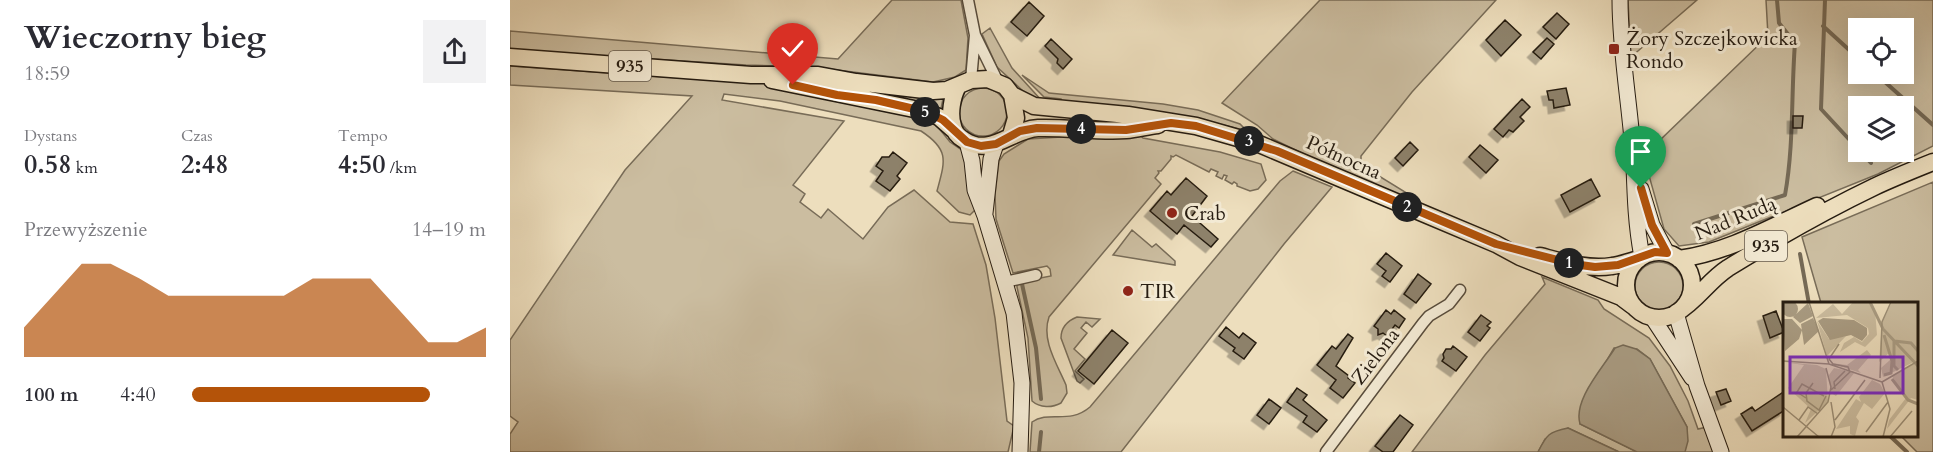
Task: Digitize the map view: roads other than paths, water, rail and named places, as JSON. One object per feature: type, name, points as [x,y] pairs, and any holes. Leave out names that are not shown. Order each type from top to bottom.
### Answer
[{"type":"main road","points":[[1620,0],[1621,39],[1641,258]]},
{"type":"main road","name":"935","points":[[510,57],[750,75],[818,75],[933,91],[947,90],[965,83]]},
{"type":"main road","name":"935","points":[[750,75],[837,95],[876,100],[920,110],[939,117],[961,136]]},
{"type":"main road","points":[[961,136],[981,146],[996,144],[1011,135],[1016,118],[1012,96],[1008,89],[998,82],[982,78],[965,83],[952,106],[951,120],[972,161],[975,190],[1014,313],[1022,372],[1023,412],[1020,452]]},
{"type":"main road","name":"Północna","points":[[1012,96],[1034,106],[1128,115],[1207,129],[1277,151],[1496,244],[1520,257],[1621,297],[1633,306]]},
{"type":"main road","name":"Północna","points":[[1011,135],[1037,128],[1126,130],[1171,123]]},
{"type":"main road","points":[[985,216],[990,168],[996,144]]},
{"type":"main road","name":"Nad Rudą","points":[[1673,256],[1706,255],[1818,206],[1874,187],[1933,162]]},
{"type":"main road","points":[[1634,164],[1652,225],[1673,256],[1689,271],[1692,286],[1687,303],[1676,313],[1667,317],[1652,317],[1642,313],[1633,306],[1628,294],[1626,282],[1630,269],[1641,258],[1655,252],[1673,256]]},
{"type":"main road","name":"Nad Rudą","points":[[1676,313],[1690,305],[1708,283],[1728,268],[1874,187]]},
{"type":"main road","name":"Północna","points":[[1496,244],[1584,266],[1608,267],[1641,258]]},
{"type":"main road","points":[[1676,313],[1697,386],[1721,452]]},
{"type":"main road","points":[[1652,317],[1697,386]]},
{"type":"street","points":[[968,0],[975,34],[998,82]]},
{"type":"street","points":[[965,83],[975,34]]},
{"type":"street","points":[[1005,282],[1036,275]]},
{"type":"street","name":"Zielona","points":[[1326,452],[1423,322],[1449,304],[1460,290]]},
{"type":"waterway","points":[[1694,224],[1785,195],[1791,138],[1795,43],[1779,23],[1777,0]]},
{"type":"waterway","points":[[1825,0],[1821,109],[1848,138]]},
{"type":"waterway","points":[[1823,26],[1848,49]]},
{"type":"waterway","points":[[1887,84],[1933,125]]},
{"type":"waterway","points":[[1800,254],[1809,302]]},
{"type":"waterway","points":[[1022,284],[1036,348],[1041,399]]},
{"type":"waterway","points":[[1039,452],[1041,432]]},
{"type":"waterway","points":[[1891,437],[1907,452]]},
{"type":"place","name":"Żory Szczejkowicka Rondo","points":[[1614,49]]},
{"type":"place","name":"Crab","points":[[1172,213]]},
{"type":"place","name":"TIR","points":[[1128,291]]}]
